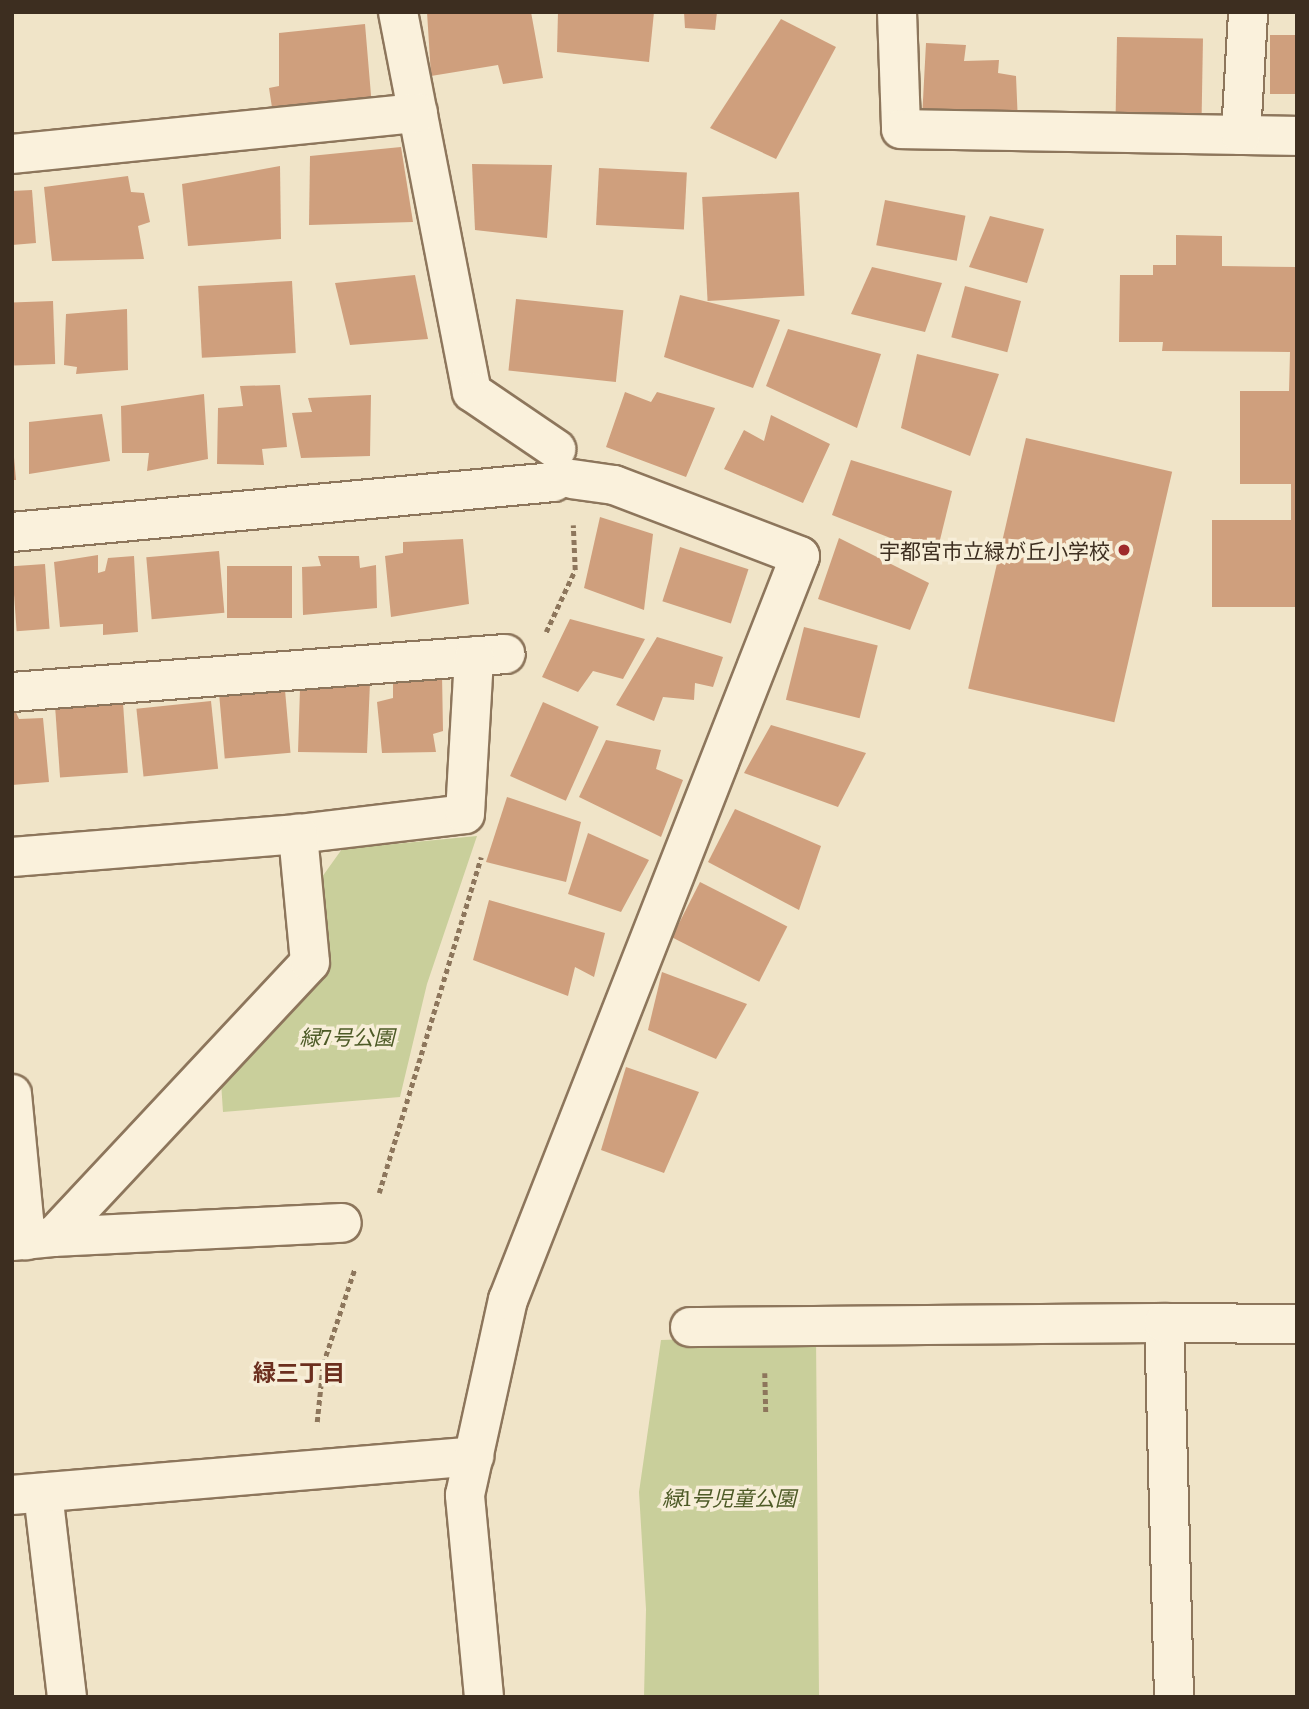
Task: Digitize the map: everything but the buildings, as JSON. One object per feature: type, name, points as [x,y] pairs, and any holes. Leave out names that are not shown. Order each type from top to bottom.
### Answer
[{"type":"street","points":[[398,12],[472,391],[561,470]]},
{"type":"street","points":[[897,12],[901,129],[1297,136]]},
{"type":"street","points":[[1241,135],[1248,12]]},
{"type":"street","points":[[12,154],[418,114]]},
{"type":"street","points":[[12,532],[561,470],[614,485],[800,556],[508,1300],[466,1495],[484,1697]]},
{"type":"street","points":[[12,692],[490,655],[465,814],[298,834],[12,857]]},
{"type":"street","points":[[30,1239],[310,962],[298,834]]},
{"type":"street","points":[[12,1094],[30,1239]]},
{"type":"street","points":[[30,1239],[342,1223]]},
{"type":"street","points":[[1164,1323],[1174,1697]]},
{"type":"street","points":[[690,1327],[1297,1324]]},
{"type":"street","points":[[66,1697],[27,1494],[474,1456]]},
{"type":"path","points":[[542,640],[575,570],[561,470]]},
{"type":"path","points":[[378,1195],[484,846]]},
{"type":"path","points":[[313,1469],[323,1364],[358,1259]]},
{"type":"green space","name":"緑7号公園","points":[[477,836],[427,984],[400,1097],[223,1112],[221,1082],[326,963],[322,877],[342,849]]},
{"type":"green space","name":"緑1号児童公園","points":[[816,1335],[819,1697],[644,1697],[646,1609],[639,1492],[661,1340]]},
{"type":"place","name":"宇都宮市立緑が丘小学校","points":[[1124,550]]},
{"type":"district","name":"緑三丁目","points":[[299,1371]]}]
